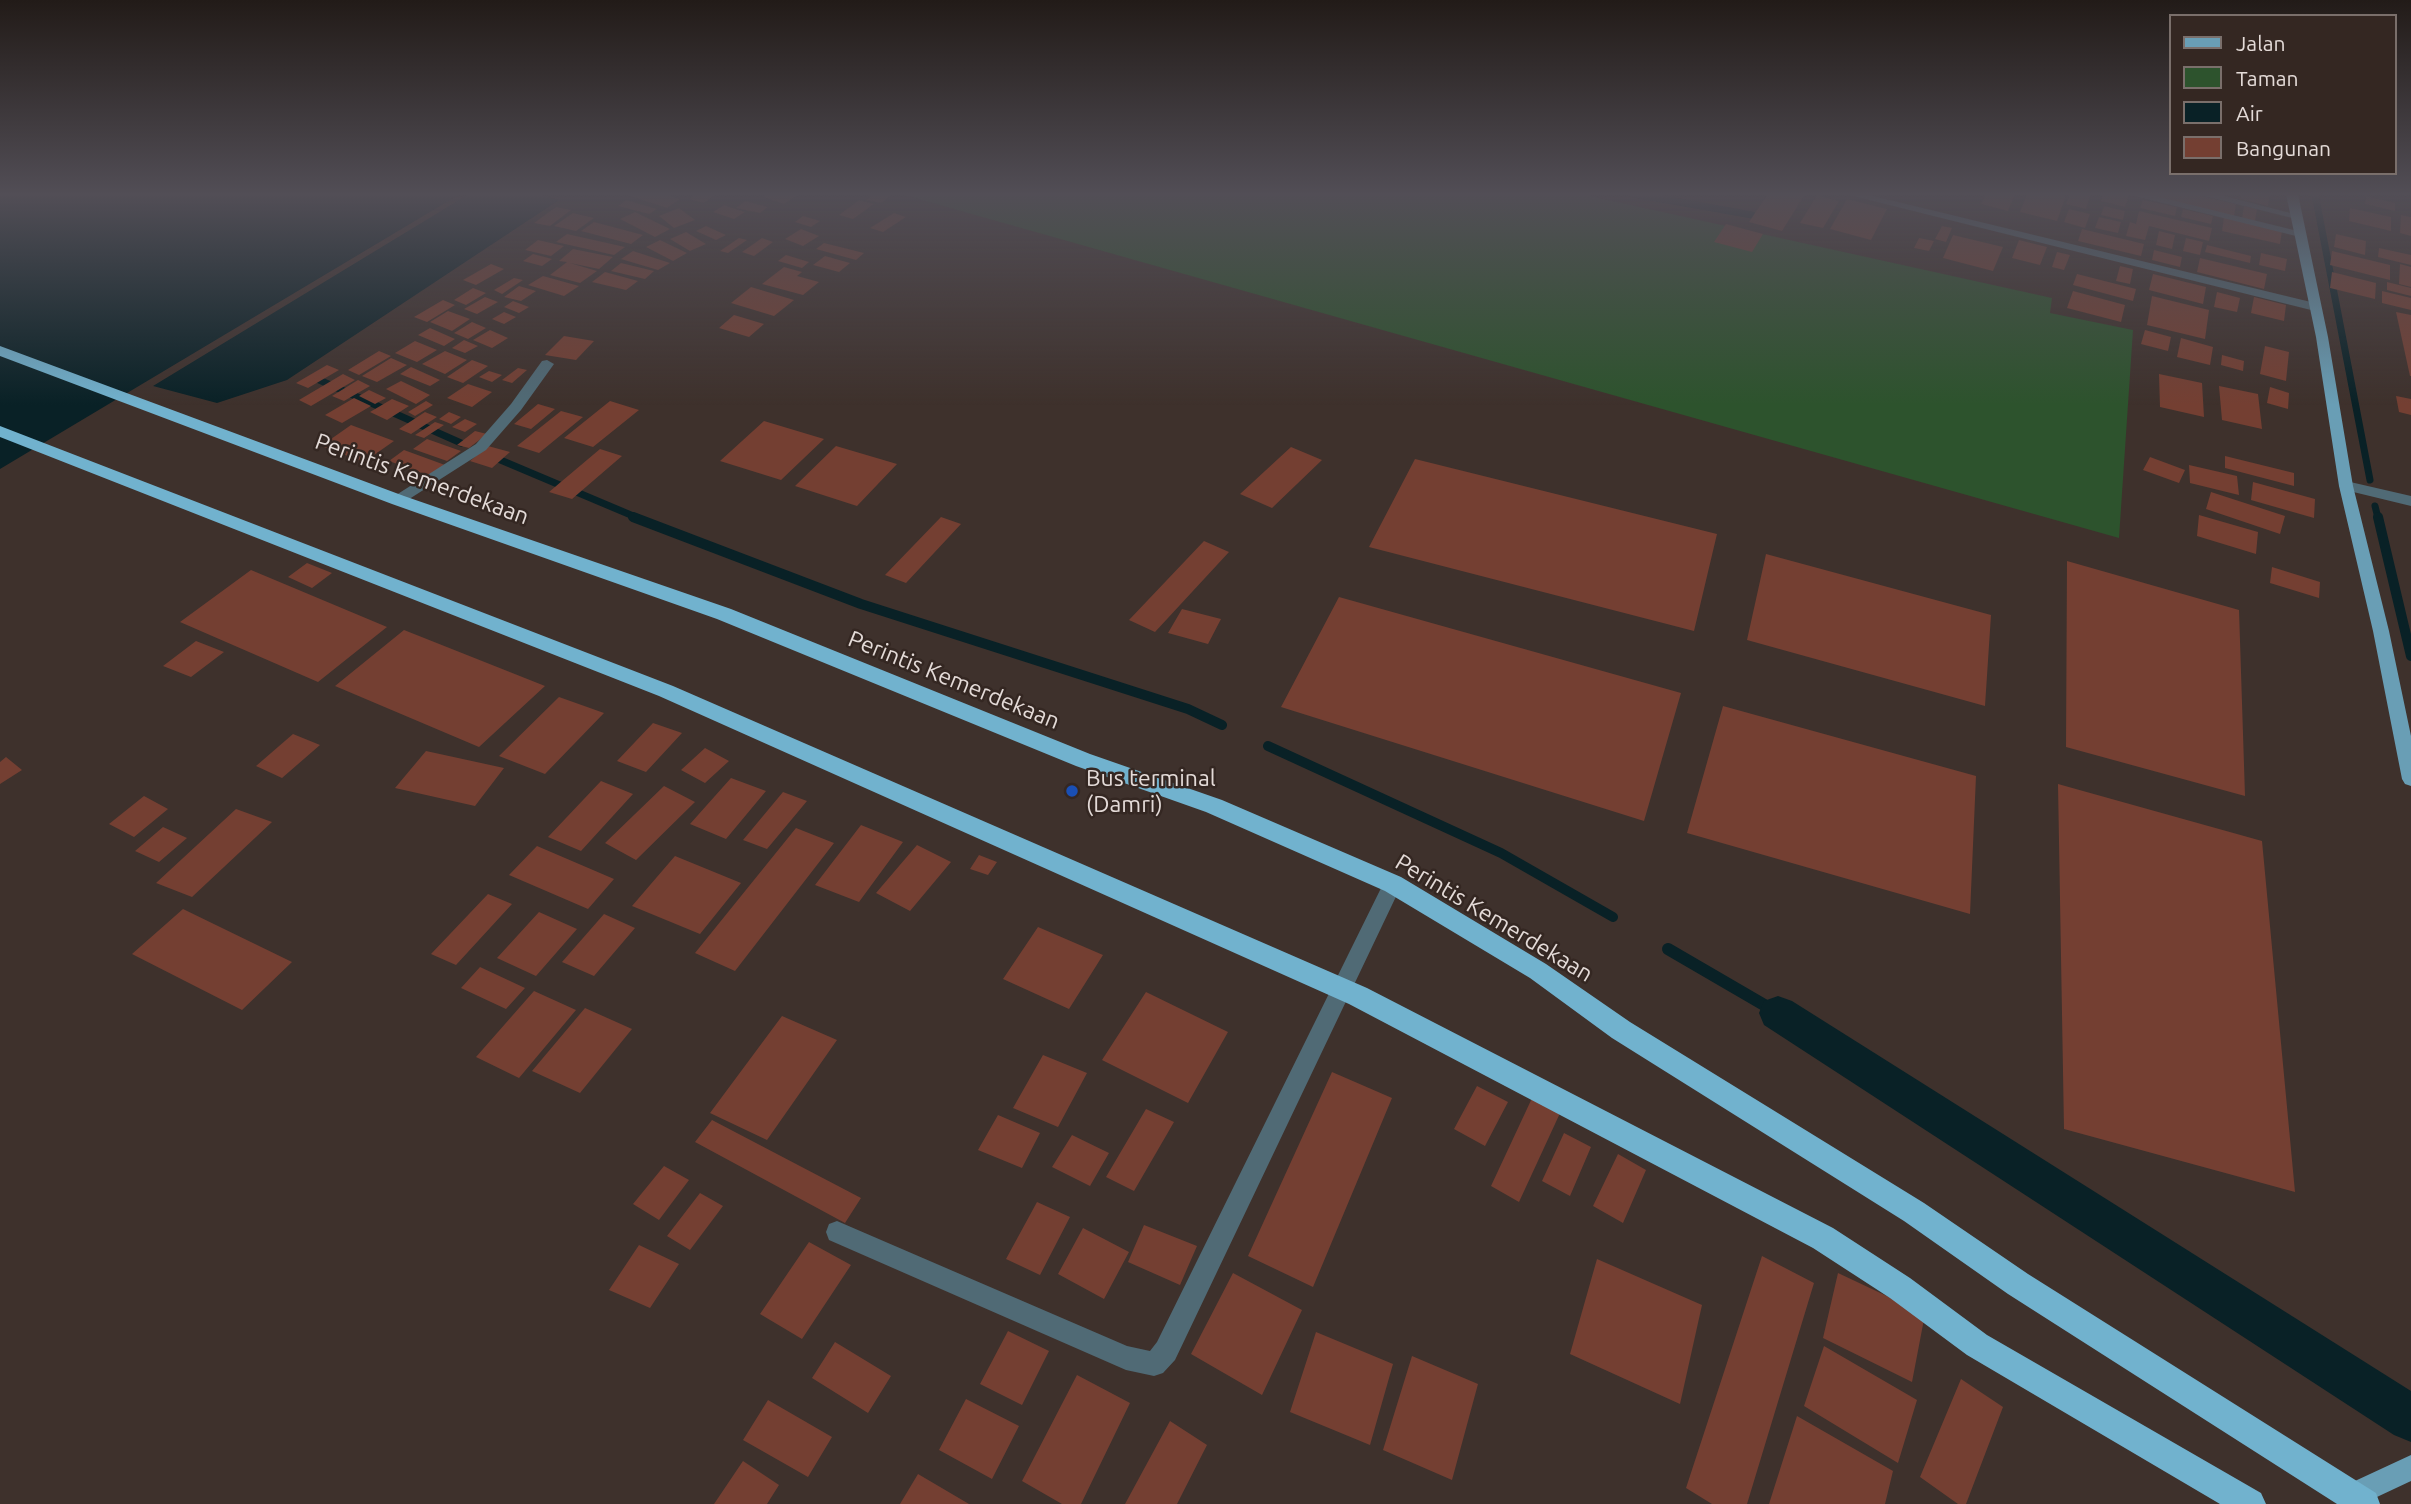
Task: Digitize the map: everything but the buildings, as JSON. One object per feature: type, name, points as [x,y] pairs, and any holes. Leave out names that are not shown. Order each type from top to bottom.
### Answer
[{"type":"highway","name":"Perintis Kemerdekaan","points":[[0,351],[398,500],[724,614],[1070,754],[1214,806],[1393,884],[1527,964],[1621,1030],[1836,1163],[2018,1284],[2358,1500]]},
{"type":"highway","points":[[0,431],[666,691],[1345,989],[1823,1238],[1900,1288],[1977,1345],[2250,1504]]},
{"type":"main road","points":[[2306,264],[2346,486],[2381,631],[2411,779]]},
{"type":"main road","points":[[2358,1500],[2411,1468]]},
{"type":"street","points":[[2139,264],[2315,307]]},
{"type":"street","points":[[398,500],[481,447],[516,407],[547,364]]},
{"type":"street","points":[[2346,486],[2411,501]]},
{"type":"street","points":[[837,1232],[1126,1358],[1154,1364],[1166,1351],[1345,989],[1393,884]]},
{"type":"green space","points":[[1150,264],[1899,264],[2052,298],[2050,313],[2133,330],[2119,538]]},
{"type":"water","points":[[0,264],[343,264],[0,469]]},
{"type":"water","points":[[353,264],[462,264],[287,380],[217,403],[153,386]]},
{"type":"waterway","points":[[2328,264],[2370,480]]},
{"type":"waterway","points":[[317,379],[461,443]]},
{"type":"waterway","points":[[491,456],[638,518]]},
{"type":"waterway","points":[[2375,506],[2378,518]]},
{"type":"waterway","points":[[633,517],[861,604],[1188,709],[1222,725]]},
{"type":"waterway","points":[[2378,517],[2411,656]]},
{"type":"waterway","points":[[1268,746],[1501,853],[1613,917]]},
{"type":"waterway","points":[[1668,949],[1778,1013]]},
{"type":"waterway","points":[[1778,1013],[2411,1418]]},
{"type":"place","name":"Bus terminal (Damri)","points":[[1072,791]]}]
